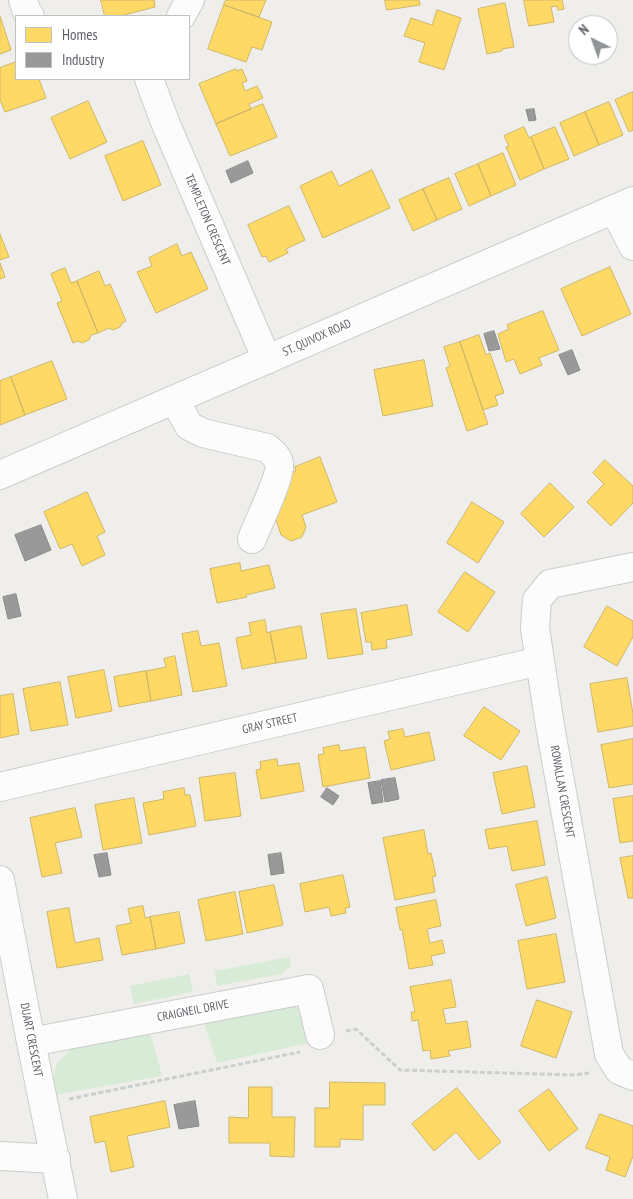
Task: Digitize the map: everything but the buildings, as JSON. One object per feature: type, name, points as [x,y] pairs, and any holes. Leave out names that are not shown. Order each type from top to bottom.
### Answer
[{"type":"street","points":[[23,0],[29,15]]},
{"type":"street","points":[[182,15],[190,0]]},
{"type":"street","name":"TEMPLETON CRESCENT","points":[[149,80],[169,131],[267,360]]},
{"type":"street","points":[[624,205],[633,246]]},
{"type":"street","name":"ST. QUIVOX ROAD","points":[[0,475],[624,205]]},
{"type":"street","points":[[175,400],[189,426],[202,433],[266,448],[273,453],[279,463],[278,476],[252,540]]},
{"type":"street","name":"ROWALLAN CRESCENT","points":[[626,1073],[608,1054],[535,628],[537,600],[550,584],[633,567]]},
{"type":"street","name":"GRAY STREET","points":[[0,787],[540,662]]},
{"type":"street","name":"DUART CRESCENT","points":[[0,880],[30,1042],[63,1199]]},
{"type":"street","name":"CRAIGNEIL DRIVE","points":[[30,1042],[309,989],[320,1035]]},
{"type":"street","points":[[0,1156],[56,1159]]},
{"type":"path","points":[[44,1104],[308,1051],[320,1035],[356,1030],[400,1070],[574,1075],[626,1073]]},
{"type":"green space","points":[[289,957],[291,966],[281,974],[217,986],[215,971]]},
{"type":"green space","points":[[189,974],[193,992],[134,1004],[130,986]]},
{"type":"green space","points":[[295,1005],[304,1017],[309,1043],[217,1063],[203,1020]]},
{"type":"green space","points":[[150,1032],[162,1076],[54,1095],[53,1076],[58,1062],[74,1046]]}]
